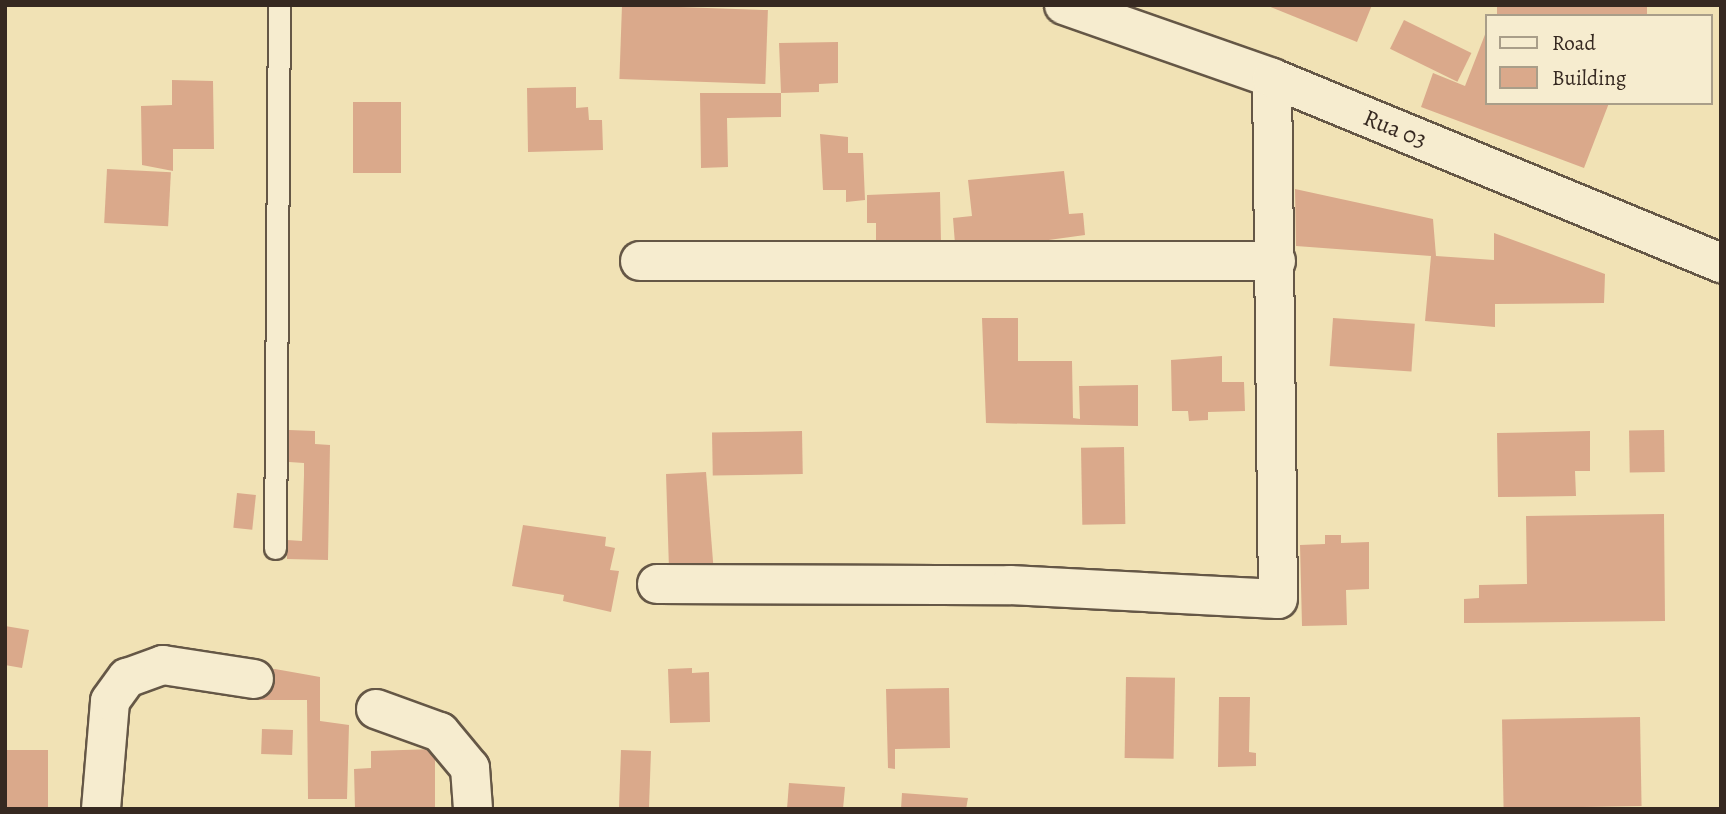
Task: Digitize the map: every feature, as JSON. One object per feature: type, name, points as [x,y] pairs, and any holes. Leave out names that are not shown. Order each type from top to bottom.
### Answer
[{"type":"street","name":"Rua 03","points":[[1064,5],[1272,78],[1721,263]]},
{"type":"street","points":[[657,584],[1010,585],[1278,599],[1272,78]]},
{"type":"street","points":[[640,261],[1276,261]]},
{"type":"street","points":[[101,809],[110,701],[127,678],[163,665],[254,678]]},
{"type":"street","points":[[376,709],[440,732],[470,768],[473,809]]},
{"type":"lane","points":[[275,548],[279,5]]},
{"type":"building","points":[[622,5],[768,10],[765,84],[619,79]]},
{"type":"building","points":[[1266,5],[1372,5],[1357,42]]},
{"type":"building","points":[[1497,5],[1647,5],[1647,14],[1497,14]]},
{"type":"building","points":[[1404,20],[1471,53],[1457,82],[1390,49]]},
{"type":"building","points":[[1484,37],[1484,105],[1608,105],[1584,168],[1421,107],[1433,73],[1465,86]]},
{"type":"building","points":[[838,42],[838,83],[819,84],[819,92],[781,93],[779,43]]},
{"type":"building","points":[[172,80],[213,81],[214,149],[173,149],[173,171],[142,165],[141,106],[172,105]]},
{"type":"building","points":[[576,87],[576,108],[588,107],[589,120],[602,120],[603,150],[528,152],[527,88]]},
{"type":"building","points":[[700,93],[781,93],[781,117],[727,118],[728,167],[701,168]]},
{"type":"building","points":[[353,102],[401,102],[401,173],[353,173]]},
{"type":"building","points":[[820,134],[848,137],[848,153],[863,153],[865,200],[846,202],[846,190],[823,190]]},
{"type":"building","points":[[107,169],[171,172],[168,226],[104,223]]},
{"type":"building","points":[[1064,171],[1069,214],[1083,213],[1085,235],[1034,242],[955,244],[953,218],[972,216],[968,180]]},
{"type":"building","points":[[1295,189],[1433,219],[1436,256],[1494,260],[1494,233],[1605,274],[1604,303],[1495,304],[1495,327],[1425,321],[1431,256],[1296,246]]},
{"type":"building","points":[[940,192],[941,242],[876,243],[876,223],[867,223],[867,195]]},
{"type":"building","points":[[982,318],[1018,318],[1018,361],[1072,361],[1073,418],[1080,419],[1079,386],[1138,385],[1138,426],[986,423]]},
{"type":"building","points":[[1333,318],[1415,324],[1411,372],[1330,366]]},
{"type":"building","points":[[1222,356],[1222,382],[1244,382],[1245,411],[1208,412],[1208,420],[1189,421],[1188,411],[1172,411],[1171,360]]},
{"type":"building","points":[[289,430],[315,431],[315,444],[330,445],[328,560],[287,559],[287,540],[302,541],[304,475],[304,463],[289,462]]},
{"type":"building","points":[[1664,430],[1665,472],[1630,473],[1629,431]]},
{"type":"building","points":[[802,431],[803,474],[713,476],[712,433]]},
{"type":"building","points":[[1590,431],[1590,471],[1575,471],[1576,496],[1498,497],[1497,433]]},
{"type":"building","points":[[1124,447],[1125,524],[1082,525],[1081,448]]},
{"type":"building","points":[[706,472],[714,574],[669,570],[666,474]]},
{"type":"building","points":[[237,493],[256,495],[252,530],[233,528]]},
{"type":"building","points":[[1664,514],[1665,621],[1464,623],[1464,599],[1479,598],[1479,585],[1527,584],[1526,516]]},
{"type":"building","points":[[523,525],[606,537],[605,546],[615,548],[610,570],[619,571],[611,612],[563,601],[564,595],[512,586]]},
{"type":"building","points":[[1325,535],[1341,535],[1341,543],[1369,542],[1369,589],[1346,590],[1347,625],[1302,626],[1300,545],[1325,544]]},
{"type":"building","points":[[5,626],[29,630],[22,668],[5,665]]},
{"type":"building","points":[[692,668],[692,673],[709,672],[710,722],[670,723],[668,669]]},
{"type":"building","points":[[275,669],[320,677],[320,721],[349,725],[347,799],[308,799],[307,700],[253,700],[255,672]]},
{"type":"building","points":[[1126,677],[1175,678],[1174,759],[1125,758]]},
{"type":"building","points":[[949,688],[950,748],[895,749],[895,769],[888,768],[886,689]]},
{"type":"building","points":[[1219,697],[1250,697],[1249,752],[1256,753],[1256,766],[1218,767]]},
{"type":"building","points":[[1640,717],[1642,806],[1504,808],[1502,719]]},
{"type":"building","points":[[262,729],[293,730],[292,755],[261,754]]},
{"type":"building","points":[[435,749],[435,809],[355,809],[354,769],[371,768],[371,751]]},
{"type":"building","points":[[5,750],[48,750],[48,809],[5,809]]},
{"type":"building","points":[[621,750],[651,751],[649,809],[619,809]]},
{"type":"building","points":[[789,783],[845,787],[843,809],[787,809]]},
{"type":"building","points":[[902,793],[968,798],[966,809],[901,809]]}]
